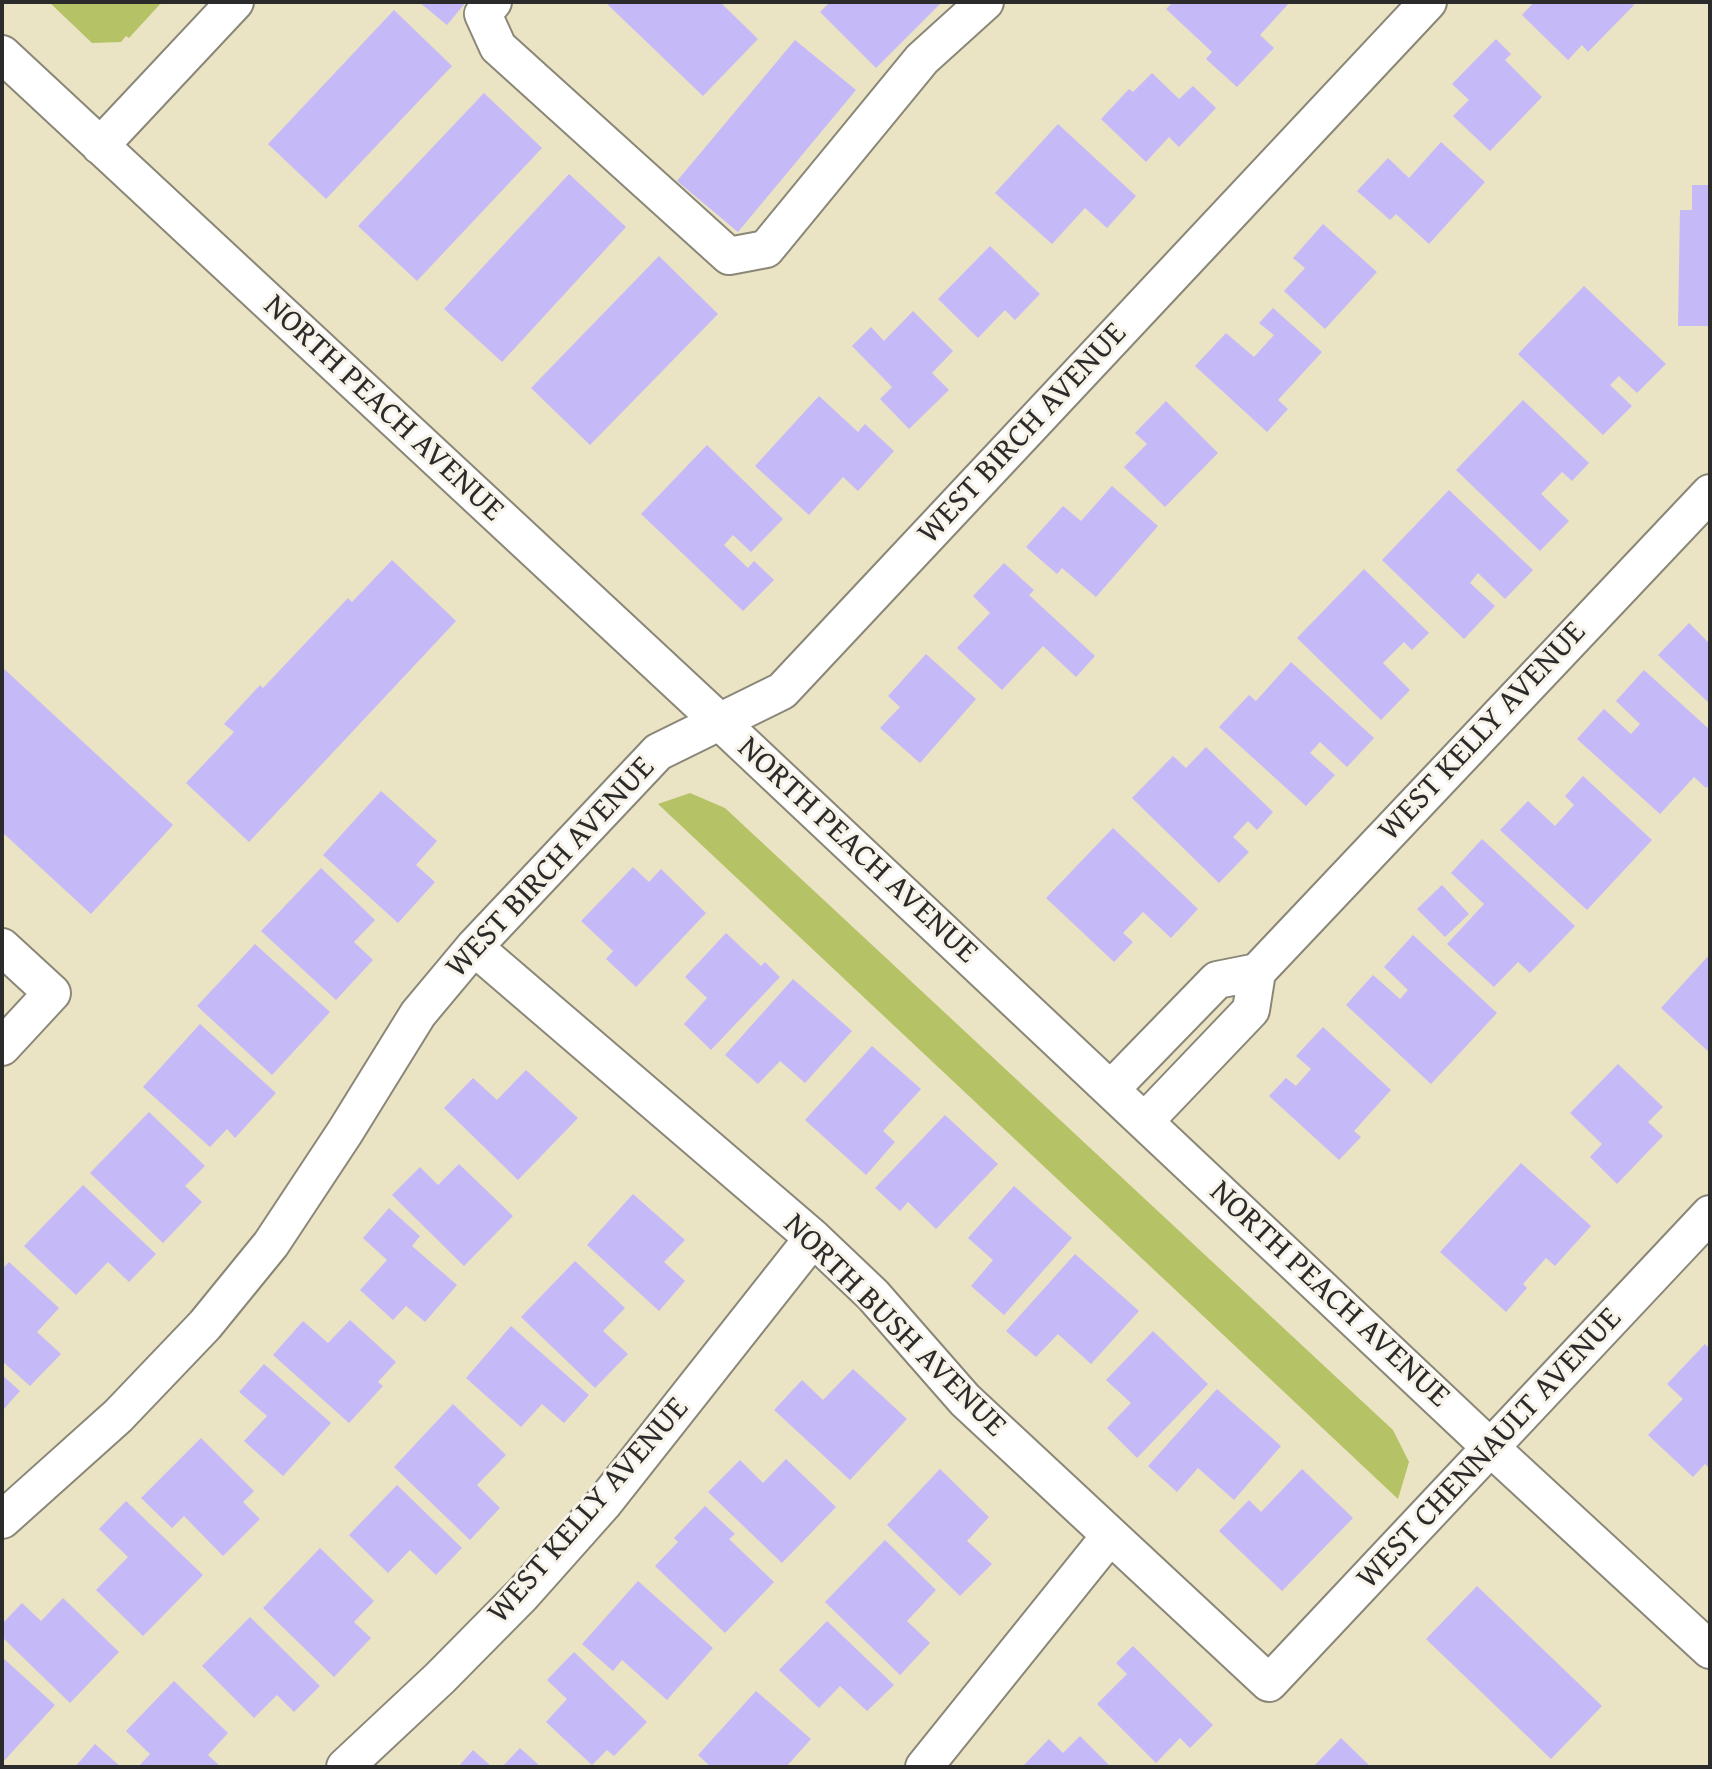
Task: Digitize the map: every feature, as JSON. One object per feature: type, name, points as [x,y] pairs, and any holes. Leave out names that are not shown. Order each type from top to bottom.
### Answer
[{"type":"street","points":[[100,146],[235,2]]},
{"type":"street","points":[[493,2],[483,14],[498,47],[729,256],[766,249],[922,59],[985,2]]},
{"type":"street","name":"WEST BIRCH AVENUE","points":[[2,1520],[118,1416],[205,1325],[271,1244],[418,1014],[474,947],[658,752],[782,691],[1428,2]]},
{"type":"street","name":"NORTH PEACH AVENUE","points":[[2,54],[1710,1650]]},
{"type":"street","name":"WEST KELLY AVENUE","points":[[1257,972],[1710,493]]},
{"type":"street","points":[[2,947],[52,993],[2,1047]]},
{"type":"street","name":"NORTH BUSH AVENUE","points":[[474,947],[813,1238],[873,1295],[965,1400],[1269,1683]]},
{"type":"street","points":[[1111,1089],[1217,980],[1257,972],[1251,1010],[1145,1121]]},
{"type":"street","name":"WEST CHENNAULT AVENUE","points":[[1269,1683],[1710,1214]]},
{"type":"street","name":"WEST KELLY AVENUE","points":[[345,1767],[460,1658],[593,1516],[813,1238]]},
{"type":"street","points":[[924,1767],[1109,1537]]},
{"type":"green space","points":[[49,2],[162,2],[129,38],[126,36],[121,42],[92,43]]},
{"type":"green space","points":[[690,793],[725,808],[1393,1430],[1409,1462],[1398,1499],[658,804]]},
{"type":"building","points":[[419,2],[466,2],[447,25]]},
{"type":"building","points":[[605,2],[720,2],[758,39],[703,96]]},
{"type":"building","points":[[830,2],[942,2],[876,68],[820,12]]},
{"type":"building","points":[[1173,2],[1290,2],[1260,35],[1274,48],[1237,87],[1206,59],[1212,52],[1166,9]]},
{"type":"building","points":[[1534,2],[1631,2],[1634,5],[1588,52],[1582,45],[1568,60],[1522,15]]},
{"type":"building","points":[[394,10],[452,66],[326,199],[268,144]]},
{"type":"building","points":[[1496,39],[1511,54],[1505,60],[1542,97],[1490,151],[1453,116],[1469,100],[1452,84]]},
{"type":"building","points":[[795,40],[856,90],[738,232],[677,181]]},
{"type":"building","points":[[1152,73],[1179,99],[1193,86],[1216,108],[1179,147],[1169,137],[1146,162],[1101,119],[1129,89],[1133,92]]},
{"type":"building","points":[[484,93],[542,148],[417,281],[358,226]]},
{"type":"building","points":[[1058,124],[1136,196],[1107,228],[1085,208],[1052,244],[995,193]]},
{"type":"building","points":[[1441,142],[1485,182],[1429,244],[1396,214],[1390,220],[1357,191],[1388,158],[1409,178]]},
{"type":"building","points":[[569,174],[626,227],[502,362],[444,309]]},
{"type":"building","points":[[1692,185],[1710,185],[1710,326],[1678,326],[1680,210],[1692,210]]},
{"type":"building","points":[[1323,224],[1377,272],[1325,329],[1284,291],[1305,268],[1293,258]]},
{"type":"building","points":[[990,246],[1040,294],[1015,320],[1005,310],[978,338],[938,299]]},
{"type":"building","points":[[659,256],[718,314],[590,445],[531,388]]},
{"type":"building","points":[[1584,286],[1666,364],[1637,393],[1619,376],[1610,385],[1632,406],[1603,435],[1518,354]]},
{"type":"building","points":[[1273,308],[1322,352],[1278,400],[1288,409],[1267,432],[1195,366],[1226,333],[1254,357],[1274,335],[1259,323]]},
{"type":"building","points":[[913,311],[953,351],[932,373],[949,390],[909,429],[880,399],[892,387],[852,346],[871,327],[884,341]]},
{"type":"building","points":[[819,396],[858,432],[865,424],[894,451],[858,491],[843,477],[809,515],[755,466]]},
{"type":"building","points":[[1523,400],[1589,463],[1572,481],[1562,472],[1541,494],[1569,521],[1540,551],[1456,470]]},
{"type":"building","points":[[1166,401],[1218,453],[1165,507],[1124,467],[1147,444],[1135,433]]},
{"type":"building","points":[[707,445],[783,519],[751,552],[733,535],[724,545],[748,568],[754,561],[774,580],[743,611],[641,514]]},
{"type":"building","points":[[1112,486],[1158,526],[1096,597],[1062,568],[1057,574],[1026,547],[1063,506],[1081,521]]},
{"type":"building","points":[[1449,490],[1533,570],[1505,599],[1478,573],[1470,583],[1495,606],[1464,639],[1382,560]]},
{"type":"building","points":[[392,560],[456,621],[249,842],[186,783],[234,732],[224,724],[260,685],[263,688],[348,598],[352,602]]},
{"type":"building","points":[[1004,563],[1034,590],[1029,595],[1095,656],[1076,677],[1043,646],[1002,690],[957,648],[990,613],[973,596]]},
{"type":"building","points":[[1364,569],[1429,633],[1412,650],[1404,642],[1383,663],[1410,690],[1381,720],[1297,638]]},
{"type":"building","points":[[1689,623],[1710,644],[1710,704],[1658,655]]},
{"type":"building","points":[[926,654],[976,699],[920,763],[880,728],[900,707],[888,696]]},
{"type":"building","points":[[1291,662],[1374,738],[1347,767],[1320,742],[1310,753],[1335,775],[1306,806],[1219,727],[1249,695],[1256,701]]},
{"type":"building","points":[[2,667],[173,825],[91,914],[2,832]]},
{"type":"building","points":[[1644,670],[1710,730],[1710,784],[1706,788],[1694,777],[1660,814],[1577,739],[1604,709],[1631,734],[1640,724],[1616,701]]},
{"type":"building","points":[[1206,747],[1273,812],[1257,830],[1248,821],[1233,837],[1249,852],[1219,883],[1132,798],[1173,756],[1186,768]]},
{"type":"building","points":[[1583,776],[1652,840],[1587,910],[1500,830],[1528,801],[1555,826],[1574,805],[1565,796]]},
{"type":"building","points":[[381,791],[437,841],[416,865],[435,882],[398,923],[323,855]]},
{"type":"building","points":[[1113,828],[1198,909],[1171,938],[1143,912],[1123,933],[1133,942],[1114,962],[1046,898]]},
{"type":"building","points":[[1482,839],[1575,926],[1530,973],[1518,962],[1494,987],[1447,944],[1484,904],[1451,873]]},
{"type":"building","points":[[633,867],[649,882],[661,869],[706,913],[636,987],[606,959],[613,951],[581,921]]},
{"type":"building","points":[[321,868],[375,920],[354,942],[373,960],[336,1000],[261,931]]},
{"type":"building","points":[[1442,885],[1469,914],[1445,937],[1417,909]]},
{"type":"building","points":[[726,933],[761,966],[765,962],[780,977],[711,1050],[684,1024],[707,998],[685,977]]},
{"type":"building","points":[[1413,935],[1497,1013],[1431,1084],[1346,1005],[1373,975],[1400,999],[1408,990],[1384,967]]},
{"type":"building","points":[[255,944],[330,1012],[272,1075],[197,1006]]},
{"type":"building","points":[[1710,954],[1710,1053],[1661,1008]]},
{"type":"building","points":[[793,979],[852,1031],[805,1083],[780,1061],[758,1084],[725,1055]]},
{"type":"building","points":[[200,1024],[276,1093],[235,1138],[227,1129],[210,1147],[143,1087]]},
{"type":"building","points":[[1323,1027],[1391,1090],[1354,1131],[1361,1137],[1339,1160],[1269,1096],[1286,1078],[1296,1086],[1311,1069],[1296,1056]]},
{"type":"building","points":[[872,1046],[921,1089],[883,1131],[895,1142],[866,1175],[805,1120]]},
{"type":"building","points":[[1618,1064],[1663,1107],[1648,1122],[1663,1136],[1617,1184],[1590,1157],[1602,1144],[1570,1113]]},
{"type":"building","points":[[526,1070],[578,1118],[518,1180],[444,1108],[473,1078],[497,1100]]},
{"type":"building","points":[[149,1112],[205,1166],[185,1186],[202,1202],[163,1243],[90,1173]]},
{"type":"building","points":[[945,1115],[998,1164],[936,1229],[908,1202],[900,1211],[875,1188]]},
{"type":"building","points":[[1521,1163],[1591,1226],[1555,1266],[1546,1258],[1523,1284],[1527,1288],[1506,1312],[1440,1252]]},
{"type":"building","points":[[459,1164],[513,1216],[464,1266],[392,1195],[420,1167],[438,1185]]},
{"type":"building","points":[[83,1185],[156,1254],[129,1282],[108,1262],[76,1295],[24,1246]]},
{"type":"building","points":[[1014,1186],[1072,1238],[1004,1315],[971,1286],[993,1260],[968,1238]]},
{"type":"building","points":[[633,1194],[685,1240],[664,1262],[685,1281],[659,1311],[587,1245]]},
{"type":"building","points":[[389,1208],[420,1236],[412,1246],[457,1285],[425,1322],[406,1306],[393,1320],[360,1290],[387,1260],[363,1238]]},
{"type":"building","points":[[1075,1254],[1139,1311],[1091,1364],[1058,1334],[1036,1357],[1006,1331]]},
{"type":"building","points":[[575,1261],[625,1308],[603,1331],[628,1354],[595,1388],[521,1317]]},
{"type":"building","points":[[9,1262],[59,1308],[37,1332],[61,1354],[30,1386],[2,1361],[2,1269]]},
{"type":"building","points":[[350,1320],[396,1362],[378,1382],[383,1386],[349,1423],[273,1355],[303,1321],[328,1343]]},
{"type":"building","points":[[511,1326],[589,1395],[564,1423],[542,1404],[521,1427],[466,1378]]},
{"type":"building","points":[[1153,1331],[1208,1384],[1137,1458],[1107,1428],[1131,1403],[1106,1380]]},
{"type":"building","points":[[1705,1344],[1710,1349],[1710,1469],[1705,1464],[1693,1477],[1648,1435],[1683,1399],[1667,1384]]},
{"type":"building","points":[[264,1364],[331,1423],[283,1476],[244,1441],[267,1416],[239,1392]]},
{"type":"building","points":[[853,1369],[907,1419],[850,1480],[774,1410],[802,1380],[823,1400]]},
{"type":"building","points":[[2,1375],[20,1391],[2,1411]]},
{"type":"building","points":[[1217,1389],[1281,1446],[1234,1500],[1198,1468],[1177,1492],[1148,1466]]},
{"type":"building","points":[[453,1404],[506,1455],[477,1485],[500,1508],[470,1540],[394,1467]]},
{"type":"building","points":[[201,1438],[254,1491],[243,1502],[260,1519],[223,1556],[184,1516],[172,1528],[141,1498]]},
{"type":"building","points":[[786,1459],[836,1507],[782,1563],[708,1492],[740,1460],[763,1483]]},
{"type":"building","points":[[940,1469],[989,1517],[967,1541],[992,1564],[960,1596],[887,1525]]},
{"type":"building","points":[[1302,1469],[1353,1518],[1282,1591],[1219,1531],[1249,1500],[1261,1512]]},
{"type":"building","points":[[397,1485],[462,1548],[436,1575],[410,1550],[388,1573],[349,1535]]},
{"type":"building","points":[[126,1501],[203,1575],[143,1636],[96,1590],[128,1557],[99,1529]]},
{"type":"building","points":[[705,1506],[735,1534],[729,1539],[774,1582],[725,1633],[655,1566],[678,1542],[674,1538]]},
{"type":"building","points":[[885,1540],[936,1590],[907,1621],[930,1643],[900,1675],[825,1602]]},
{"type":"building","points":[[320,1548],[374,1601],[354,1622],[371,1638],[334,1677],[263,1608]]},
{"type":"building","points":[[638,1581],[713,1648],[667,1700],[622,1660],[613,1671],[582,1644]]},
{"type":"building","points":[[1477,1586],[1602,1706],[1551,1759],[1426,1639]]},
{"type":"building","points":[[63,1598],[119,1652],[70,1703],[2,1637],[2,1624],[22,1603],[41,1621]]},
{"type":"building","points":[[250,1617],[320,1686],[294,1712],[277,1695],[254,1718],[202,1666]]},
{"type":"building","points":[[827,1621],[894,1685],[867,1711],[840,1686],[819,1708],[779,1670]]},
{"type":"building","points":[[1133,1646],[1213,1725],[1190,1748],[1180,1738],[1156,1763],[1097,1704],[1127,1674],[1116,1663]]},
{"type":"building","points":[[574,1652],[647,1722],[614,1756],[607,1750],[592,1765],[546,1722],[567,1699],[547,1680]]},
{"type":"building","points":[[2,1657],[55,1705],[2,1763]]},
{"type":"building","points":[[174,1681],[228,1733],[208,1755],[221,1767],[139,1766],[150,1754],[126,1731]]},
{"type":"building","points":[[756,1691],[811,1739],[786,1767],[711,1767],[698,1755]]},
{"type":"building","points":[[1080,1736],[1111,1767],[1022,1767],[1049,1739],[1063,1753]]},
{"type":"building","points":[[1341,1738],[1371,1767],[1313,1767]]},
{"type":"building","points":[[95,1744],[121,1767],[75,1767]]},
{"type":"building","points":[[520,1748],[541,1767],[502,1767]]},
{"type":"building","points":[[473,1750],[492,1767],[458,1767]]}]
